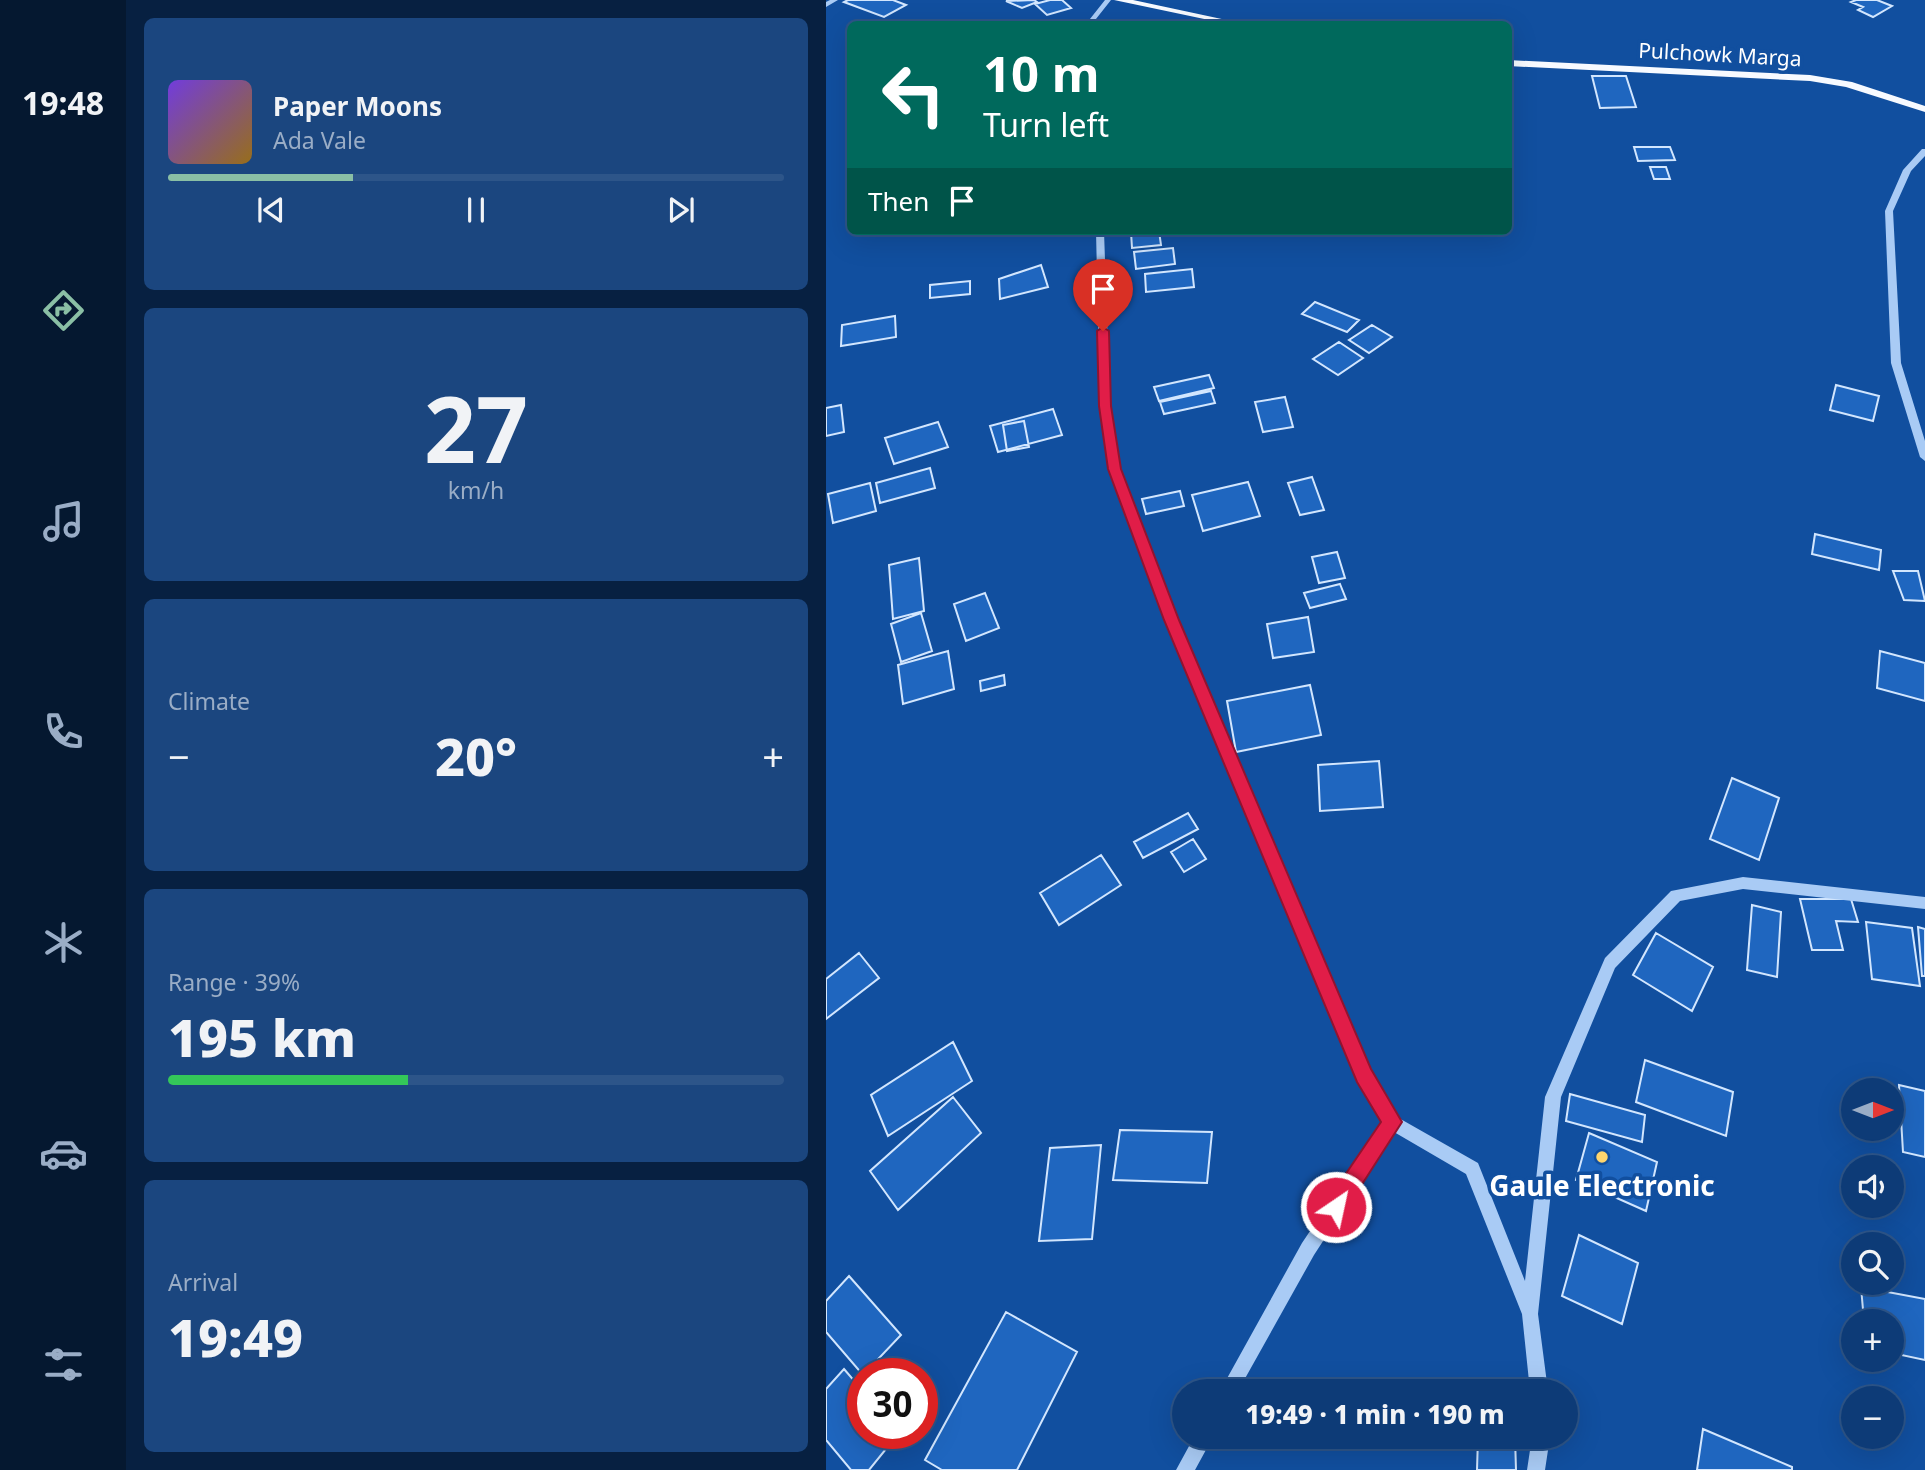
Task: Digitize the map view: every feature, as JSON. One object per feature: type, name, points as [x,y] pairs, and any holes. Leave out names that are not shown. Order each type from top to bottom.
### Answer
[{"type":"main road","points":[[1119,0],[1225,21]]},
{"type":"main road","name":"Pulchowk Marga","points":[[1512,63],[1810,78],[1848,84],[1925,110]]},
{"type":"street","points":[[826,5],[835,0]]},
{"type":"street","points":[[1091,21],[1108,0]]},
{"type":"street","points":[[1925,151],[1907,170],[1889,211],[1896,363],[1925,457]]},
{"type":"street","points":[[1100,235],[1105,406],[1115,469],[1172,620],[1359,1063],[1392,1122],[1472,1169],[1530,1314]]},
{"type":"street","points":[[1538,1379],[1530,1314],[1553,1097],[1610,962],[1676,895],[1742,883],[1925,903]]},
{"type":"street","points":[[1236,1379],[1308,1249],[1392,1122]]},
{"type":"street","points":[[1185,1470],[1197,1449]]},
{"type":"street","points":[[1536,1470],[1539,1449]]},
{"type":"building","points":[[893,0],[906,5],[884,17],[844,2]]},
{"type":"building","points":[[1062,0],[1071,8],[1047,15],[1035,4]]},
{"type":"building","points":[[1877,0],[1892,6],[1873,17],[1858,10],[1863,7],[1851,2]]},
{"type":"building","points":[[1006,1],[1037,2],[1022,8]]},
{"type":"building","points":[[1592,76],[1626,76],[1636,107],[1600,108]]},
{"type":"building","points":[[1634,147],[1670,147],[1675,160],[1638,161]]},
{"type":"building","points":[[1650,167],[1666,167],[1670,179],[1654,179]]},
{"type":"building","points":[[1131,235],[1160,235],[1161,245],[1132,248]]},
{"type":"building","points":[[1173,248],[1175,264],[1136,269],[1134,252]]},
{"type":"building","points":[[1041,265],[1048,287],[1000,299],[999,279]]},
{"type":"building","points":[[1192,269],[1194,287],[1146,292],[1145,274]]},
{"type":"building","points":[[970,281],[970,294],[930,298],[930,285]]},
{"type":"building","points":[[1315,302],[1359,320],[1347,332],[1302,314]]},
{"type":"building","points":[[895,316],[896,337],[841,346],[842,325]]},
{"type":"building","points":[[1372,325],[1392,337],[1369,353],[1349,340]]},
{"type":"building","points":[[1339,342],[1363,358],[1338,375],[1313,359]]},
{"type":"building","points":[[1209,375],[1214,388],[1159,401],[1154,387]]},
{"type":"building","points":[[1836,385],[1879,396],[1873,421],[1830,410]]},
{"type":"building","points":[[1211,391],[1215,403],[1164,414],[1160,402]]},
{"type":"building","points":[[1285,397],[1293,427],[1263,432],[1255,402]]},
{"type":"building","points":[[841,405],[844,432],[826,436],[826,408]]},
{"type":"building","points":[[1053,409],[1062,435],[998,452],[990,426]]},
{"type":"building","points":[[1024,421],[1029,447],[1007,451],[1003,425]]},
{"type":"building","points":[[938,422],[948,447],[894,464],[885,438]]},
{"type":"building","points":[[930,468],[935,488],[880,503],[876,483]]},
{"type":"building","points":[[1312,477],[1324,510],[1300,515],[1288,483]]},
{"type":"building","points":[[1248,482],[1260,516],[1203,531],[1192,495]]},
{"type":"building","points":[[870,483],[876,511],[833,523],[828,494]]},
{"type":"building","points":[[1180,491],[1184,506],[1146,514],[1142,499]]},
{"type":"building","points":[[1815,534],[1881,550],[1879,570],[1812,554]]},
{"type":"building","points":[[1337,552],[1345,578],[1319,583],[1312,557]]},
{"type":"building","points":[[919,558],[924,611],[893,619],[889,565]]},
{"type":"building","points":[[1893,571],[1918,571],[1925,601],[1904,600]]},
{"type":"building","points":[[1340,584],[1346,599],[1310,608],[1304,593]]},
{"type":"building","points":[[985,593],[999,628],[966,641],[954,604]]},
{"type":"building","points":[[921,613],[932,651],[901,662],[891,624]]},
{"type":"building","points":[[1308,617],[1314,652],[1273,658],[1267,624]]},
{"type":"building","points":[[948,651],[954,689],[903,704],[898,665]]},
{"type":"building","points":[[1880,651],[1925,663],[1925,701],[1877,688]]},
{"type":"building","points":[[1004,675],[1005,685],[981,691],[980,681]]},
{"type":"building","points":[[1310,685],[1321,735],[1236,752],[1227,701]]},
{"type":"building","points":[[1379,761],[1383,807],[1320,811],[1318,765]]},
{"type":"building","points":[[1732,778],[1779,798],[1759,860],[1710,839]]},
{"type":"building","points":[[1188,813],[1198,829],[1143,858],[1134,842]]},
{"type":"building","points":[[1193,839],[1206,859],[1184,872],[1171,852]]},
{"type":"building","points":[[1101,855],[1121,885],[1059,925],[1040,893]]},
{"type":"building","points":[[1800,899],[1851,899],[1858,922],[1836,921],[1843,950],[1812,950]]},
{"type":"building","points":[[1752,905],[1781,912],[1777,977],[1747,970]]},
{"type":"building","points":[[1866,922],[1912,928],[1920,986],[1872,979]]},
{"type":"building","points":[[1918,927],[1925,929],[1925,976],[1922,976]]},
{"type":"building","points":[[1656,933],[1713,967],[1692,1011],[1633,975]]},
{"type":"building","points":[[859,953],[879,978],[826,1019],[826,979]]},
{"type":"building","points":[[953,1042],[972,1081],[888,1136],[871,1095]]},
{"type":"building","points":[[1645,1060],[1733,1092],[1726,1136],[1636,1102]]},
{"type":"building","points":[[1904,1086],[1925,1091],[1925,1157],[1903,1152]]},
{"type":"building","points":[[1570,1094],[1645,1115],[1642,1142],[1566,1121]]},
{"type":"building","points":[[953,1097],[981,1133],[898,1210],[870,1171]]},
{"type":"building","points":[[1120,1130],[1212,1132],[1207,1183],[1113,1180]]},
{"type":"building","points":[[1589,1133],[1657,1162],[1646,1211],[1576,1180]]},
{"type":"building","points":[[1101,1145],[1092,1239],[1039,1241],[1050,1148]]},
{"type":"building","points":[[1579,1235],[1638,1263],[1622,1324],[1562,1296]]},
{"type":"building","points":[[849,1276],[901,1335],[879,1358],[848,1358],[826,1332],[826,1301]]},
{"type":"building","points":[[1862,1295],[1904,1295],[1925,1299],[1925,1360],[1904,1356],[1904,1309],[1863,1309]]},
{"type":"building","points":[[1006,1312],[1077,1352],[1017,1470],[942,1470],[925,1460],[931,1449],[938,1449],[938,1436]]},
{"type":"building","points":[[844,1369],[847,1372],[847,1449],[886,1449],[869,1470],[851,1470],[826,1440],[826,1389]]},
{"type":"building","points":[[1703,1429],[1792,1467],[1792,1470],[1697,1470]]},
{"type":"building","points":[[1478,1449],[1515,1449],[1516,1470],[1477,1470]]},
{"type":"place","name":"Gaule Electronic","points":[[1602,1157]]},
{"type":"route","points":[[1103,331],[1105,406],[1115,469],[1172,620],[1364,1075],[1392,1122],[1336,1207]]}]
